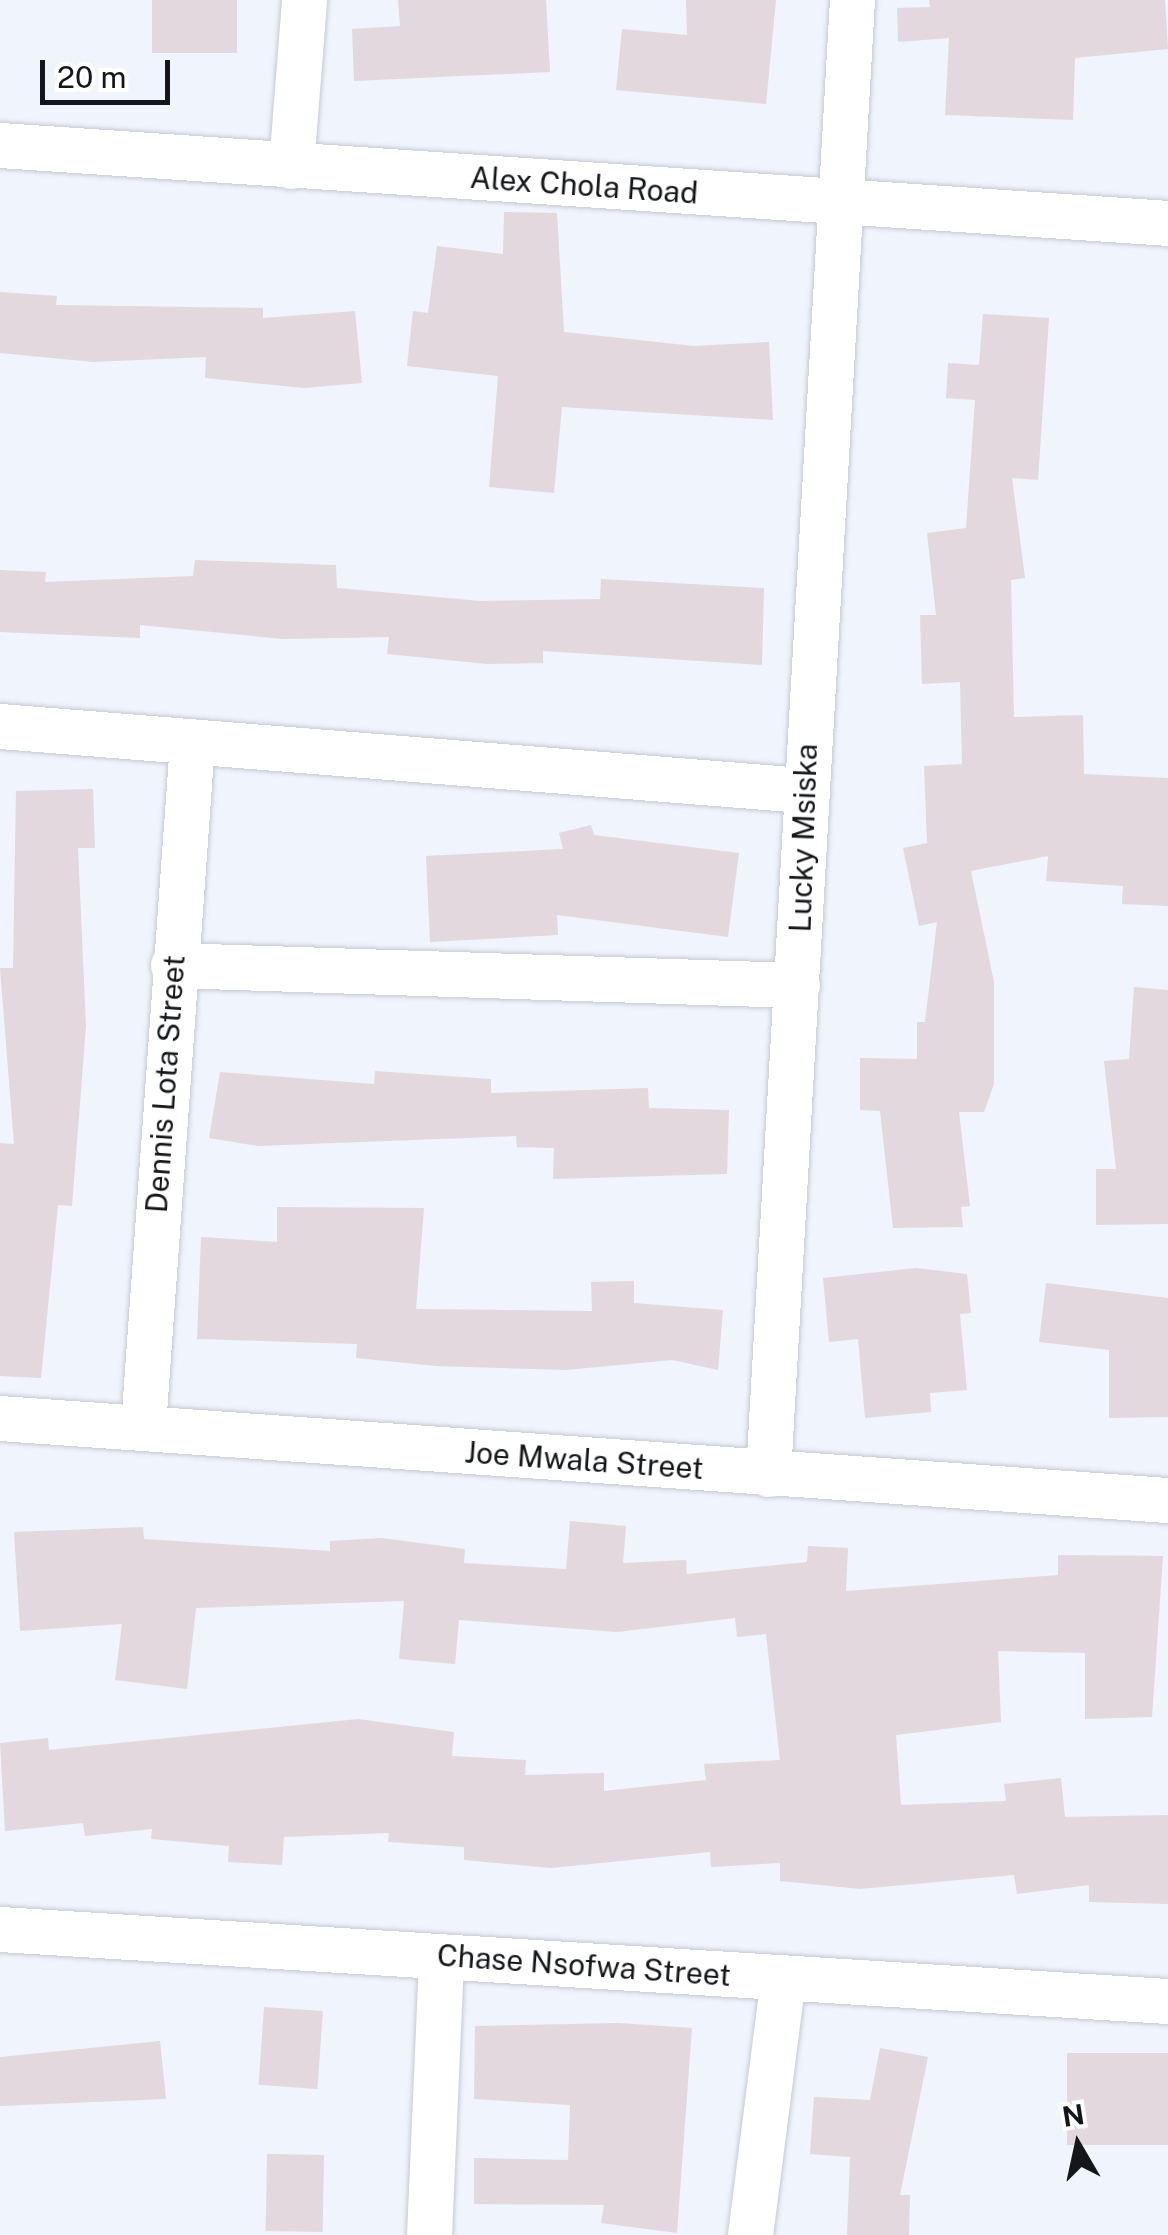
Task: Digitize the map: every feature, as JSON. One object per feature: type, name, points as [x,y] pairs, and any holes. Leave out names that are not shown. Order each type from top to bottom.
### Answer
[{"type":"street","points":[[291,166],[304,0]]},
{"type":"street","name":"Lucky Msiska","points":[[768,1474],[798,985],[804,790],[844,202],[852,0]]},
{"type":"street","name":"Alex Chola Road","points":[[0,145],[1168,222]]},
{"type":"street","points":[[0,726],[804,790]]},
{"type":"street","name":"Dennis Lota Street","points":[[142,1426],[192,742]]},
{"type":"street","points":[[173,965],[798,985]]},
{"type":"street","name":"Joe Mwala Street","points":[[0,1418],[1168,1500]]},
{"type":"street","name":"Chase Nsofwa Street","points":[[0,1929],[1168,2001]]},
{"type":"street","points":[[429,2235],[441,1956]]},
{"type":"street","points":[[750,2235],[783,1977]]},
{"type":"building","points":[[152,0],[237,0],[237,53],[152,53]]},
{"type":"building","points":[[398,0],[546,0],[550,72],[354,81],[352,29],[400,26]]},
{"type":"building","points":[[686,0],[776,0],[766,104],[616,90],[622,29],[687,35]]},
{"type":"building","points":[[929,0],[1165,0],[1168,49],[1075,58],[1073,120],[945,115],[949,38],[898,42],[897,8],[930,7]]},
{"type":"building","points":[[504,212],[557,213],[564,332],[694,346],[769,342],[773,420],[562,407],[554,493],[489,487],[498,376],[407,366],[413,311],[428,313],[437,246],[503,254]]},
{"type":"building","points":[[0,292],[57,296],[56,305],[263,308],[263,318],[355,311],[362,383],[303,388],[205,378],[206,357],[93,362],[0,353]]},
{"type":"building","points":[[983,314],[1049,318],[1038,480],[1012,478],[1025,578],[1011,580],[1014,717],[1083,715],[1084,774],[1168,778],[1168,906],[1122,904],[1123,886],[1046,881],[1048,856],[971,871],[994,982],[994,1084],[984,1112],[959,1112],[970,1206],[961,1207],[963,1227],[893,1228],[880,1111],[860,1110],[860,1058],[917,1059],[917,1022],[925,1022],[937,922],[919,926],[903,848],[927,843],[924,766],[962,764],[960,682],[922,684],[920,615],[936,615],[927,533],[966,528],[975,400],[946,398],[948,363],[979,365]]},
{"type":"building","points":[[195,560],[336,565],[337,588],[481,601],[600,599],[601,579],[764,588],[762,665],[543,651],[543,663],[487,664],[387,654],[389,637],[283,639],[140,625],[140,638],[0,632],[0,570],[46,572],[45,582],[193,576]]},
{"type":"building","points":[[93,789],[95,848],[78,848],[86,1026],[72,1206],[58,1205],[41,1378],[0,1376],[0,1143],[14,1144],[0,968],[13,968],[16,791]]},
{"type":"building","points":[[591,825],[594,835],[739,853],[728,937],[557,915],[558,935],[430,942],[426,856],[563,849],[559,833]]},
{"type":"building","points":[[1134,987],[1168,990],[1168,1224],[1096,1225],[1096,1169],[1116,1169],[1104,1061],[1129,1059]]},
{"type":"building","points":[[375,1071],[491,1079],[491,1093],[648,1088],[649,1108],[729,1110],[727,1174],[553,1179],[554,1148],[517,1147],[516,1136],[258,1146],[209,1138],[220,1072],[374,1084]]},
{"type":"building","points":[[277,1207],[424,1208],[416,1309],[592,1311],[591,1282],[634,1281],[634,1303],[723,1310],[718,1370],[672,1360],[566,1370],[436,1366],[356,1358],[357,1344],[197,1339],[201,1237],[277,1242]]},
{"type":"building","points":[[916,1268],[967,1274],[971,1313],[960,1314],[967,1390],[930,1393],[931,1412],[865,1418],[858,1339],[829,1342],[823,1278]]},
{"type":"building","points":[[1046,1283],[1168,1298],[1168,1417],[1109,1418],[1109,1350],[1039,1342]]},
{"type":"building","points":[[570,1521],[626,1526],[623,1563],[686,1560],[687,1574],[807,1562],[808,1546],[848,1548],[846,1591],[1058,1575],[1058,1555],[1163,1556],[1152,1717],[1085,1719],[1085,1653],[998,1651],[1001,1722],[896,1735],[901,1805],[1006,1801],[1004,1784],[1061,1778],[1065,1817],[1168,1815],[1168,1904],[1089,1902],[1089,1885],[1017,1894],[1014,1875],[860,1889],[780,1881],[780,1863],[711,1867],[710,1852],[551,1868],[464,1860],[464,1847],[388,1842],[389,1833],[284,1837],[282,1865],[228,1862],[229,1846],[151,1839],[152,1829],[85,1836],[83,1823],[5,1831],[0,1743],[48,1738],[49,1750],[358,1719],[454,1732],[452,1756],[526,1760],[525,1775],[604,1773],[604,1791],[706,1780],[704,1764],[780,1760],[766,1634],[737,1637],[735,1618],[617,1632],[459,1620],[455,1664],[399,1659],[404,1601],[196,1608],[187,1689],[115,1680],[122,1624],[20,1631],[14,1532],[143,1527],[144,1539],[330,1551],[330,1541],[382,1538],[465,1549],[464,1563],[566,1569]]},
{"type":"building","points":[[264,2007],[323,2011],[317,2089],[259,2085]]},
{"type":"building","points":[[618,2023],[692,2028],[677,2233],[601,2223],[604,2205],[474,2204],[474,2158],[568,2160],[570,2105],[474,2099],[475,2026]]},
{"type":"building","points":[[160,2041],[166,2099],[0,2106],[0,2057]]},
{"type":"building","points":[[880,2048],[928,2057],[900,2195],[910,2195],[909,2235],[847,2235],[850,2157],[810,2154],[814,2097],[870,2100]]},
{"type":"building","points":[[1067,2053],[1168,2053],[1168,2145],[1067,2145]]},
{"type":"building","points":[[267,2154],[324,2155],[323,2232],[266,2231]]}]
